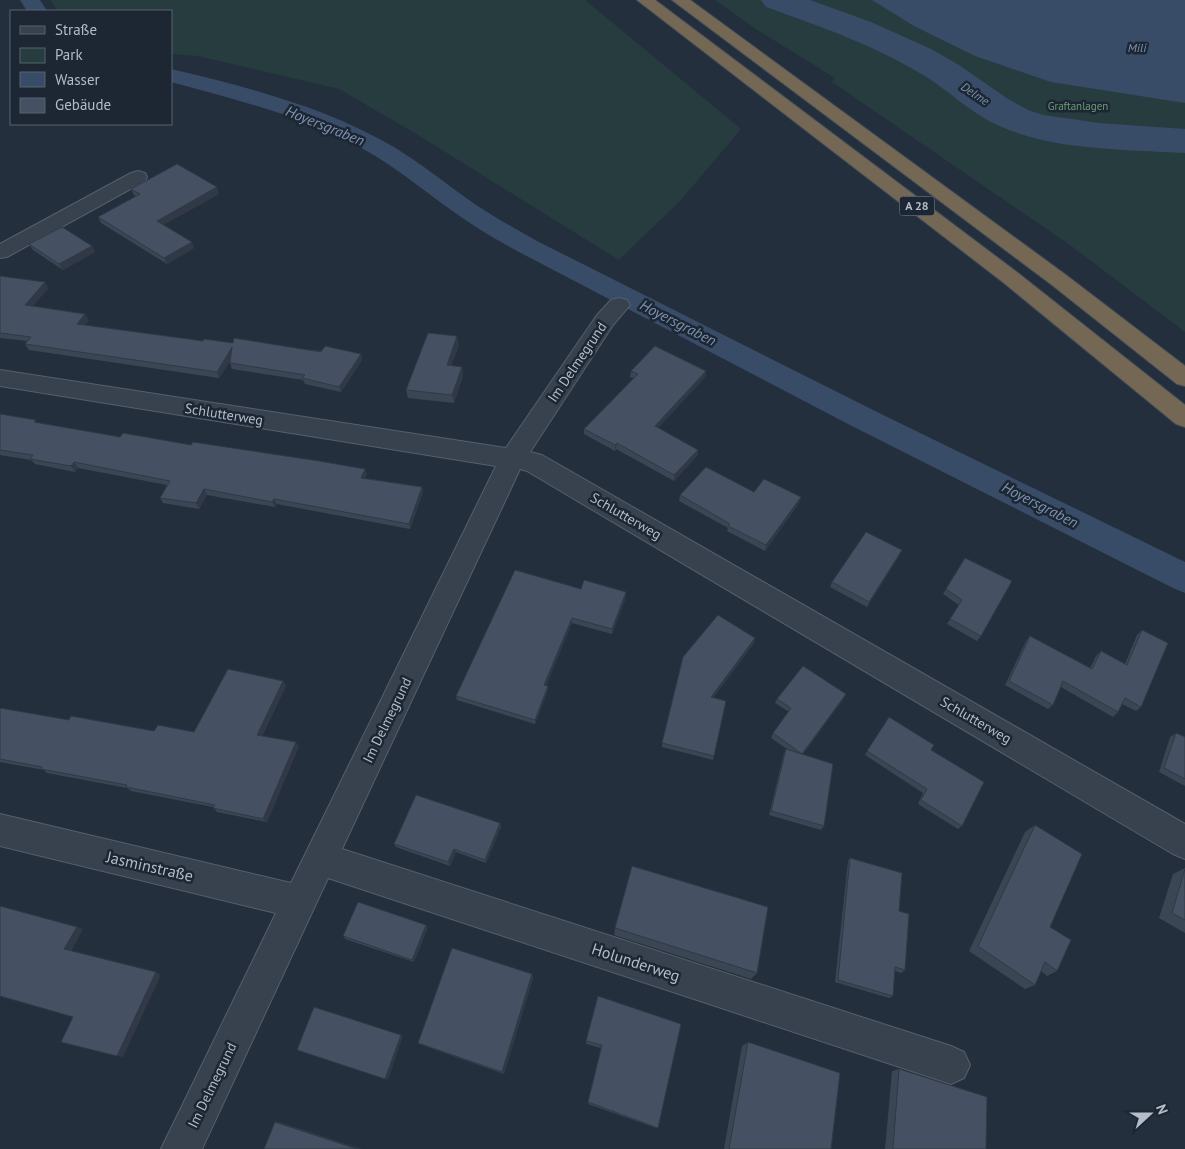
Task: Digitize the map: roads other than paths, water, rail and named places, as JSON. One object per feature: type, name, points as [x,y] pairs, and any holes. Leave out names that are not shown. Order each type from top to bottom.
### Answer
[{"type":"highway","name":"A 28","points":[[645,0],[1011,278],[1185,418]]},
{"type":"highway","name":"A 28","points":[[680,0],[1059,280],[1185,378]]},
{"type":"street","points":[[0,252],[138,177]]},
{"type":"street","name":"Im Delmegrund","points":[[181,1149],[512,460],[605,320],[619,305]]},
{"type":"street","name":"Schlutterweg","points":[[0,378],[533,462],[1185,842]]},
{"type":"street","name":"Jasminstraße","points":[[0,830],[300,902]]},
{"type":"street","name":"Holunderweg","points":[[321,859],[951,1066]]},
{"type":"water","name":"Mili","points":[[872,0],[1185,0],[1185,103],[1051,82],[975,56],[914,26]]},
{"type":"waterway","name":"Hoyersgraben","points":[[30,0],[36,10]]},
{"type":"waterway","name":"Delme","points":[[778,0],[899,47],[946,73],[995,108],[1016,119],[1034,125],[1076,133],[1185,141]]},
{"type":"waterway","name":"Hoyersgraben","points":[[172,75],[281,106],[335,126],[360,138],[404,164],[479,218],[528,247],[860,417],[1185,578]]},
{"type":"park label","name":"Graftanlagen","points":[[1078,106]]}]
